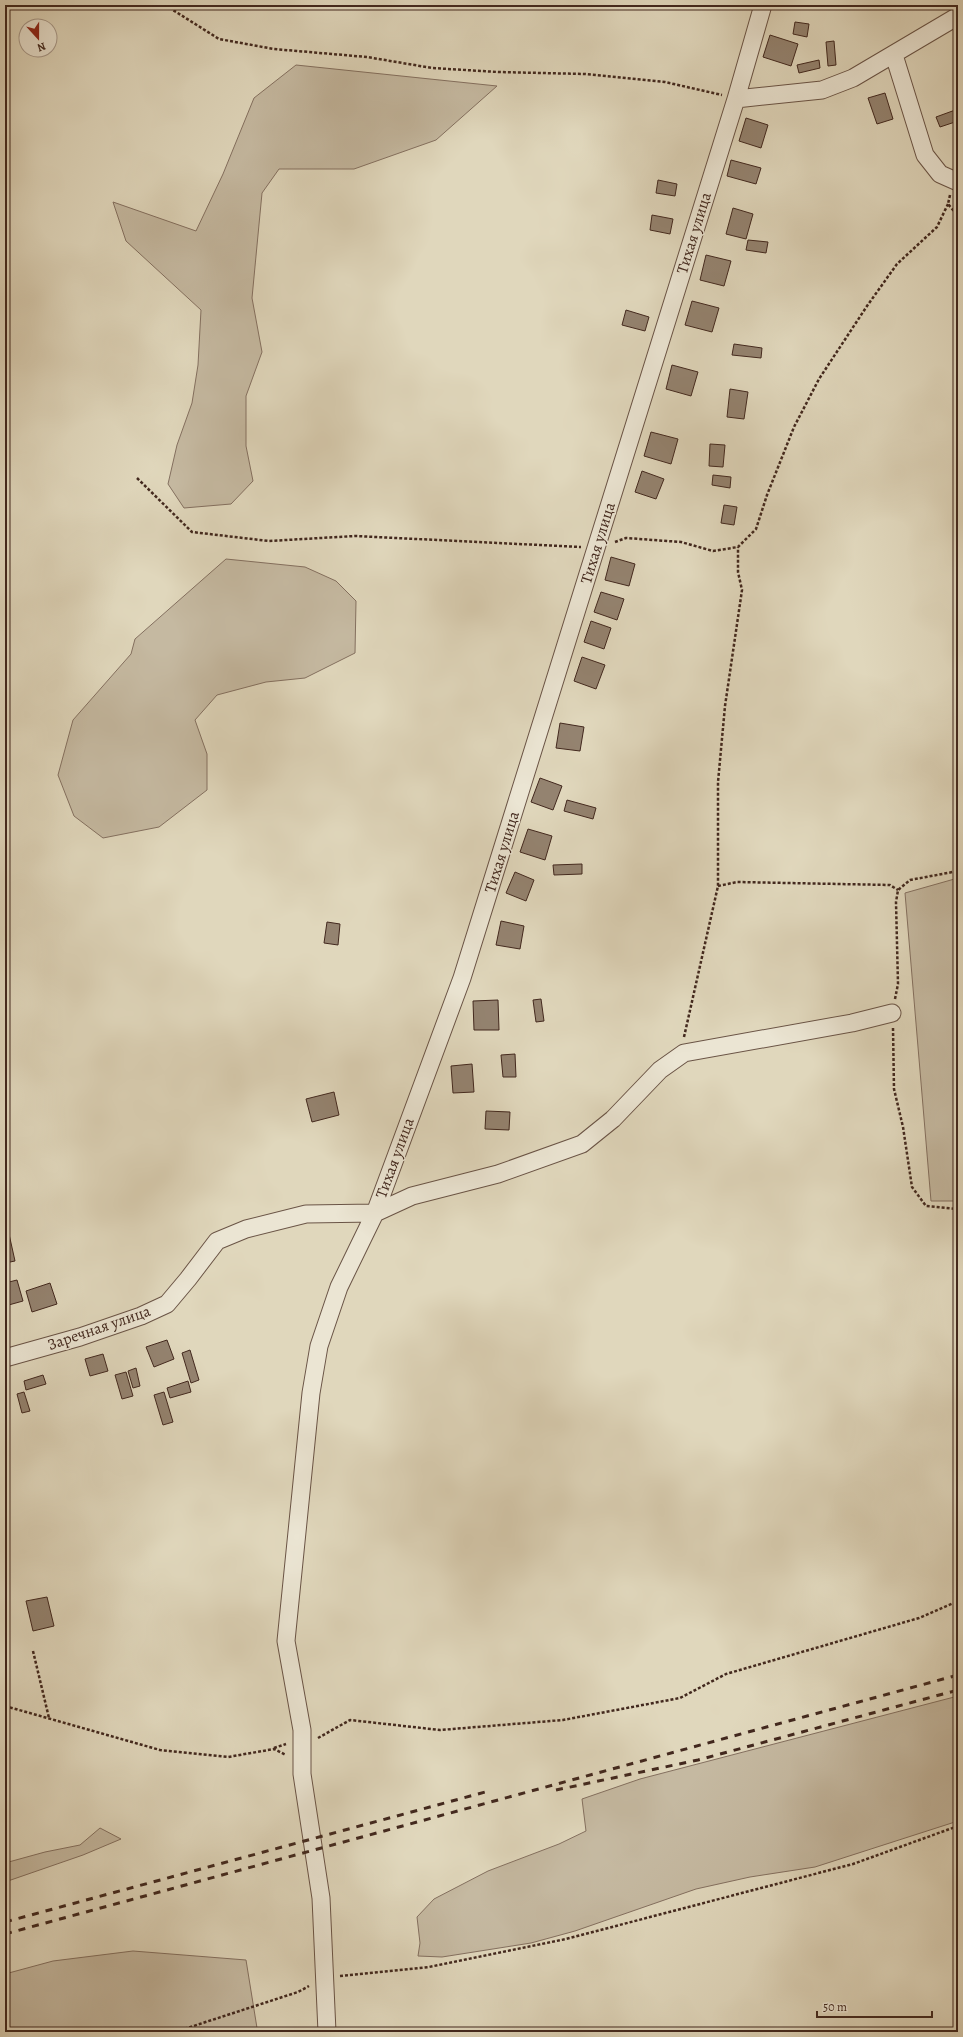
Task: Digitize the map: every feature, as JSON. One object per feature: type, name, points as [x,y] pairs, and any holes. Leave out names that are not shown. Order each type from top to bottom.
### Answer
[{"type":"street","name":"Тихая улица","points":[[327,2032],[321,1898],[302,1774],[302,1730],[286,1641],[311,1393],[319,1346],[339,1287],[375,1213],[462,978],[736,99],[763,5]]},
{"type":"street","points":[[736,99],[822,90],[853,78],[958,16]]},
{"type":"street","points":[[894,55],[925,155],[940,174],[956,182]]},
{"type":"street","points":[[375,1213],[412,1196],[498,1174],[582,1144],[613,1119],[660,1070],[684,1053],[852,1023],[892,1013]]},
{"type":"street","name":"Заречная улица","points":[[5,1358],[87,1335],[141,1316],[167,1304],[188,1279],[216,1241],[246,1229],[306,1214],[375,1213]]},
{"type":"path","points":[[165,5],[219,40],[274,48],[367,57],[432,68],[498,72],[585,74],[665,82],[736,99]]},
{"type":"path","points":[[137,478],[192,532],[269,541],[355,536],[597,548],[626,538],[681,542],[713,551],[738,547],[756,529],[767,495],[794,427],[819,379],[867,306],[897,264],[938,227],[956,182]]},
{"type":"path","points":[[948,204],[958,216]]},
{"type":"path","points":[[680,1056],[718,886],[718,782],[725,706],[742,590],[738,572],[738,547]]},
{"type":"path","points":[[958,871],[910,880],[898,890],[896,902],[898,984],[892,1013],[894,1089],[903,1127],[912,1187],[926,1206],[958,1209]]},
{"type":"path","points":[[718,886],[737,882],[890,886],[898,890]]},
{"type":"path","points":[[302,1746],[350,1720],[440,1730],[563,1720],[680,1698],[726,1674],[919,1618],[958,1601]]},
{"type":"path","points":[[33,1651],[49,1718]]},
{"type":"path","points":[[5,1706],[160,1750],[228,1757],[274,1749],[291,1757],[302,1774]]},
{"type":"path","points":[[175,2032],[298,1992],[324,1978],[429,1968],[566,1939],[853,1864],[958,1826]]},
{"type":"shaded area","points":[[296,65],[497,86],[436,140],[354,169],[279,169],[262,193],[252,298],[262,352],[246,396],[246,446],[253,481],[231,504],[184,508],[168,484],[177,445],[192,403],[198,365],[201,310],[126,241],[113,202],[196,231],[223,174],[254,98]]},
{"type":"shaded area","points":[[226,559],[305,567],[336,581],[356,601],[355,653],[305,678],[266,682],[217,695],[195,720],[207,754],[207,790],[159,827],[103,838],[74,816],[58,775],[73,720],[131,654],[135,639]]},
{"type":"shaded area","points":[[958,878],[958,1201],[931,1201],[905,893]]},
{"type":"shaded area","points":[[958,1696],[958,1821],[815,1867],[750,1877],[696,1889],[575,1931],[531,1943],[442,1957],[418,1956],[420,1943],[417,1917],[434,1899],[488,1871],[559,1844],[586,1831],[582,1799],[640,1779]]},
{"type":"shaded area","points":[[100,1828],[121,1839],[83,1855],[5,1882],[5,1863],[45,1852],[80,1845]]},
{"type":"shaded area","points":[[133,1951],[246,1960],[257,2028],[254,2032],[5,2032],[5,1974],[53,1961]]},
{"type":"building","points":[[795,22],[809,24],[807,37],[793,34]]},
{"type":"building","points":[[770,35],[798,44],[791,66],[763,57]]},
{"type":"building","points":[[834,41],[836,65],[828,66],[826,42]]},
{"type":"building","points":[[819,60],[820,68],[799,73],[797,65]]},
{"type":"building","points":[[885,93],[893,119],[877,124],[868,98]]},
{"type":"building","points":[[958,109],[958,121],[940,127],[936,117]]},
{"type":"building","points":[[746,118],[768,125],[761,148],[739,141]]},
{"type":"building","points":[[731,160],[761,168],[756,184],[727,176]]},
{"type":"building","points":[[658,180],[677,184],[675,196],[656,193]]},
{"type":"building","points":[[733,208],[753,214],[746,239],[726,234]]},
{"type":"building","points":[[652,215],[673,219],[670,234],[650,230]]},
{"type":"building","points":[[748,240],[768,242],[766,253],[746,250]]},
{"type":"building","points":[[706,255],[731,261],[724,286],[700,280]]},
{"type":"building","points":[[692,301],[719,308],[712,332],[685,325]]},
{"type":"building","points":[[626,310],[649,317],[645,331],[622,325]]},
{"type":"building","points":[[734,344],[762,348],[761,358],[732,355]]},
{"type":"building","points":[[672,365],[698,372],[691,396],[666,389]]},
{"type":"building","points":[[730,389],[748,392],[744,419],[727,417]]},
{"type":"building","points":[[651,432],[678,439],[671,464],[644,456]]},
{"type":"building","points":[[710,444],[725,445],[723,467],[709,466]]},
{"type":"building","points":[[642,471],[664,479],[656,499],[635,492]]},
{"type":"building","points":[[713,475],[731,477],[730,488],[712,485]]},
{"type":"building","points":[[724,505],[737,507],[734,525],[721,523]]},
{"type":"building","points":[[611,557],[635,564],[629,586],[605,580]]},
{"type":"building","points":[[601,592],[624,599],[617,620],[594,612]]},
{"type":"building","points":[[591,621],[611,628],[604,649],[584,642]]},
{"type":"building","points":[[582,657],[605,665],[596,689],[574,681]]},
{"type":"building","points":[[560,723],[584,727],[580,751],[556,748]]},
{"type":"building","points":[[540,778],[562,786],[553,810],[531,802]]},
{"type":"building","points":[[567,800],[596,808],[593,819],[564,811]]},
{"type":"building","points":[[528,829],[552,836],[545,860],[520,852]]},
{"type":"building","points":[[582,864],[582,874],[554,875],[553,865]]},
{"type":"building","points":[[515,872],[534,880],[526,901],[506,893]]},
{"type":"building","points":[[501,921],[524,926],[520,949],[496,945]]},
{"type":"building","points":[[327,922],[340,924],[338,945],[324,943]]},
{"type":"building","points":[[541,999],[544,1021],[536,1022],[533,1000]]},
{"type":"building","points":[[498,1000],[499,1030],[474,1030],[473,1001]]},
{"type":"building","points":[[515,1054],[516,1077],[503,1077],[501,1055]]},
{"type":"building","points":[[472,1064],[474,1092],[453,1093],[451,1066]]},
{"type":"building","points":[[334,1092],[339,1115],[312,1122],[306,1099]]},
{"type":"building","points":[[486,1111],[510,1112],[509,1130],[485,1129]]},
{"type":"building","points":[[9,1234],[15,1261],[5,1263],[5,1235]]},
{"type":"building","points":[[17,1280],[23,1301],[5,1306],[5,1283]]},
{"type":"building","points":[[50,1283],[57,1304],[32,1312],[26,1291]]},
{"type":"building","points":[[167,1340],[174,1359],[154,1367],[146,1347]]},
{"type":"building","points":[[190,1350],[199,1380],[191,1383],[182,1353]]},
{"type":"building","points":[[103,1354],[108,1371],[90,1376],[85,1359]]},
{"type":"building","points":[[136,1368],[140,1386],[133,1388],[128,1371]]},
{"type":"building","points":[[126,1372],[133,1396],[122,1399],[115,1375]]},
{"type":"building","points":[[43,1375],[46,1384],[26,1390],[24,1381]]},
{"type":"building","points":[[188,1381],[191,1392],[170,1398],[167,1388]]},
{"type":"building","points":[[24,1392],[30,1411],[22,1413],[17,1394]]},
{"type":"building","points":[[164,1392],[173,1422],[163,1425],[154,1395]]},
{"type":"building","points":[[47,1597],[54,1626],[33,1631],[26,1601]]},
{"type":"railway","points":[[5,1934],[958,1675]]},
{"type":"railway","points":[[556,1790],[698,1760],[958,1690]]},
{"type":"railway","points":[[5,1922],[489,1791]]}]
